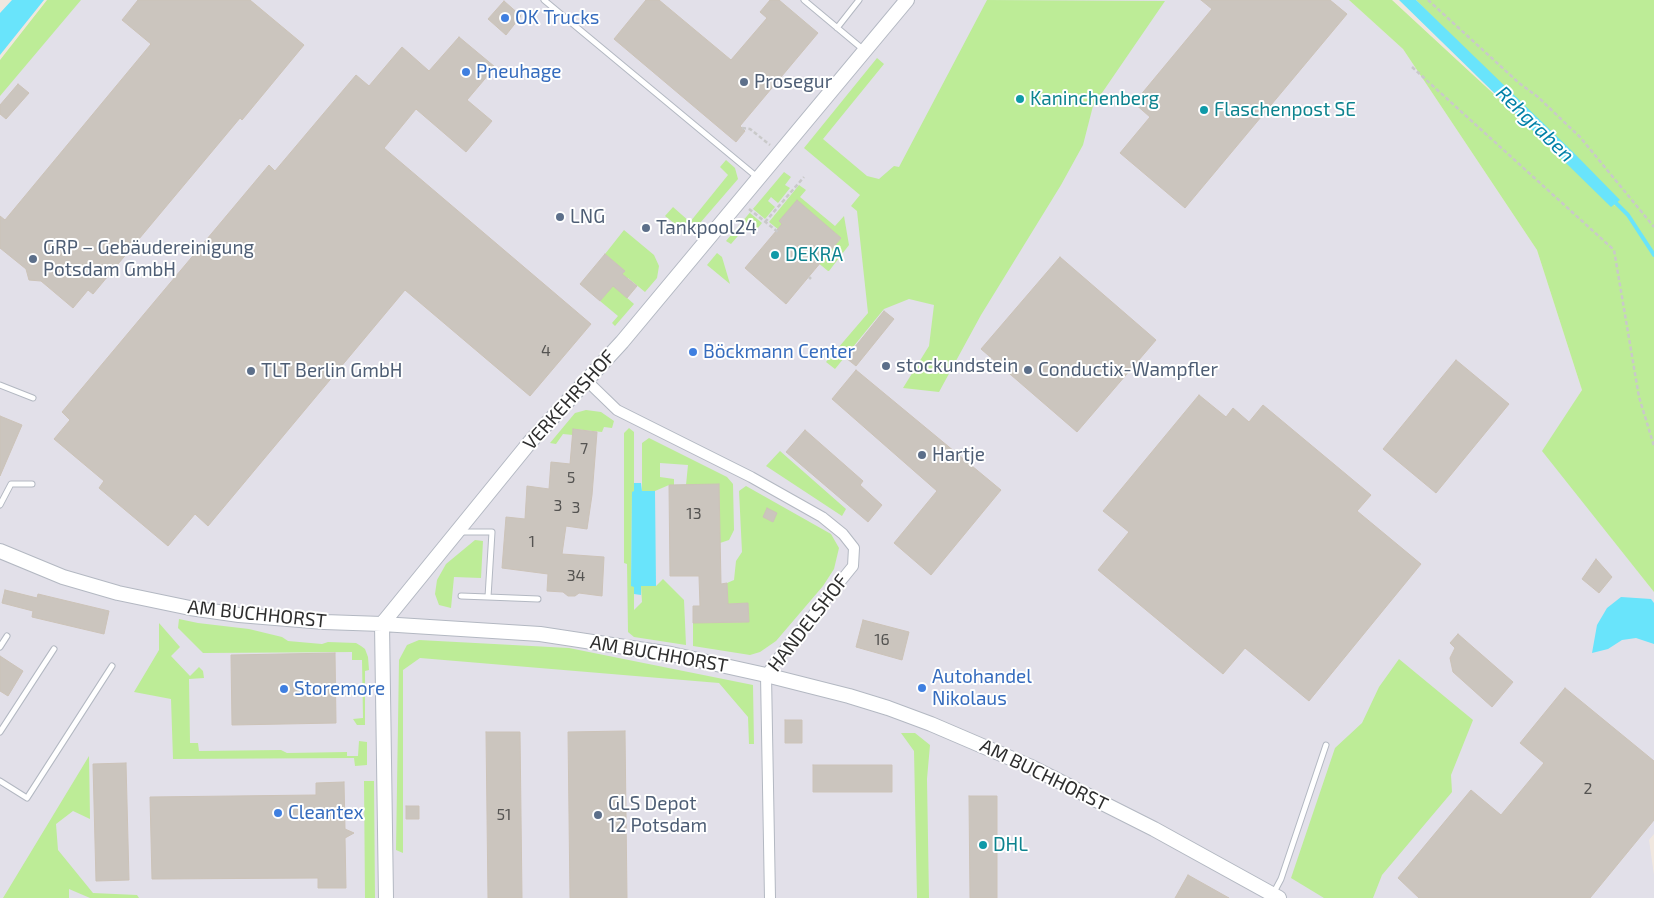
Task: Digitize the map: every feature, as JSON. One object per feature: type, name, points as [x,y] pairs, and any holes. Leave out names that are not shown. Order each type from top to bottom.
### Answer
[{"type":"main road","name":"VERKEHRSHOF","points":[[382,624],[530,442],[622,342],[908,0]]},
{"type":"main road","name":"AM BUCHHORST","points":[[0,552],[63,577],[118,593],[190,608],[239,615],[324,622],[540,634],[671,654],[766,674],[888,708],[971,740],[1029,766],[1154,829],[1276,896]]},
{"type":"main road","points":[[382,624],[386,898]]},
{"type":"street","name":"HANDELSHOF","points":[[586,380],[616,410],[751,477],[822,516],[844,534],[854,548],[853,566],[766,674],[770,898]]},
{"type":"lane","points":[[544,0],[759,179]]},
{"type":"lane","points":[[804,0],[865,51]]},
{"type":"lane","points":[[837,28],[860,0]]},
{"type":"lane","points":[[0,385],[33,398]]},
{"type":"lane","points":[[0,505],[11,484],[32,484]]},
{"type":"lane","points":[[456,532],[492,532],[488,597]]},
{"type":"lane","points":[[461,596],[538,599]]},
{"type":"lane","points":[[0,647],[7,636]]},
{"type":"lane","points":[[0,732],[54,649]]},
{"type":"lane","points":[[0,781],[27,798],[112,666]]},
{"type":"lane","points":[[1276,896],[1326,745]]},
{"type":"path","points":[[1428,0],[1580,136],[1654,226]]},
{"type":"path","points":[[1412,67],[1614,250],[1640,397],[1654,446]]},
{"type":"path","points":[[742,128],[750,129],[780,153]]},
{"type":"path","points":[[765,222],[804,177]]},
{"type":"path","points":[[740,202],[778,232]]},
{"type":"shaded area","points":[[71,0],[1349,0],[1403,49],[1537,250],[1582,390],[1543,451],[1654,592],[1654,834],[1649,840],[1654,875],[1654,898],[0,898],[0,86]]},
{"type":"green space","points":[[47,0],[81,0],[0,96],[0,60]]},
{"type":"green space","points":[[987,0],[1165,1],[1093,106],[1083,145],[1061,185],[981,315],[939,392],[903,388],[929,346],[934,305],[909,299],[884,309],[835,369],[826,362],[868,313],[857,211],[851,206],[860,195],[804,148],[877,58],[884,64],[823,139],[867,176],[879,179],[894,166],[899,167]]},
{"type":"green space","points":[[1349,0],[1392,0],[1616,207],[1416,0],[1654,0],[1654,592],[1542,451],[1582,390],[1537,250],[1403,49]]},
{"type":"green space","points":[[726,160],[735,168],[738,179],[694,230],[684,231],[665,216],[673,207],[690,222],[728,175],[720,167]]},
{"type":"green space","points":[[784,172],[791,177],[785,185],[790,188],[778,203],[771,197],[768,201],[775,207],[765,219],[753,209],[750,213],[762,223],[757,229],[750,222],[731,244],[726,241]]},
{"type":"green space","points":[[799,185],[806,190],[800,197],[835,226],[844,216],[849,245],[829,271],[799,247],[824,259],[841,238],[797,201],[788,229],[779,230],[769,222]]},
{"type":"green space","points":[[624,230],[654,255],[659,266],[657,278],[645,292],[628,278],[618,290],[634,304],[615,326],[612,323],[618,316],[600,301],[625,271],[605,254]]},
{"type":"green space","points":[[717,253],[722,257],[730,284],[707,265]]},
{"type":"green space","points":[[586,410],[601,412],[614,421],[612,428],[604,427],[602,432],[574,429],[573,435],[563,434],[556,444],[550,443],[575,413]]},
{"type":"green space","points":[[629,428],[634,432],[631,585],[634,586],[634,610],[642,602],[641,586],[656,586],[663,579],[684,600],[686,645],[634,637],[628,632],[627,564],[624,563],[624,433]]},
{"type":"green space","points":[[649,438],[727,477],[733,484],[734,530],[729,540],[720,543],[719,485],[686,485],[688,465],[660,463],[660,477],[674,479],[674,485],[669,485],[655,491],[642,491],[642,443]]},
{"type":"green space","points":[[780,451],[846,509],[842,516],[766,466]]},
{"type":"green space","points":[[746,486],[831,534],[839,548],[834,569],[823,586],[776,641],[760,652],[750,655],[693,646],[693,623],[749,622],[748,603],[728,604],[727,583],[734,580],[736,561],[742,552],[739,491]]},
{"type":"green space","points":[[475,540],[483,541],[481,578],[454,577],[451,608],[439,605],[435,594],[437,580],[446,564]]},
{"type":"green space","points":[[179,619],[249,629],[282,637],[288,641],[322,644],[328,642],[356,643],[365,649],[368,657],[369,670],[365,671],[365,725],[357,725],[353,719],[363,718],[362,660],[352,660],[352,652],[203,653],[178,628]]},
{"type":"green space","points":[[159,623],[180,647],[171,656],[190,676],[199,667],[203,671],[204,678],[189,679],[190,743],[198,743],[199,751],[281,750],[287,753],[347,752],[347,756],[358,756],[359,741],[367,742],[367,765],[355,766],[354,758],[173,759],[171,699],[134,692],[159,650]]},
{"type":"green space","points":[[419,640],[569,648],[753,685],[754,744],[749,744],[748,717],[719,683],[420,658],[403,670],[403,853],[396,850],[399,660],[407,645]]},
{"type":"green space","points":[[1399,659],[1473,720],[1451,775],[1452,792],[1382,875],[1373,898],[1324,898],[1291,878],[1335,748],[1362,723],[1379,687]]},
{"type":"green space","points":[[901,733],[915,733],[930,745],[927,779],[929,898],[917,898],[914,751]]},
{"type":"green space","points":[[89,756],[90,819],[73,811],[56,824],[58,850],[93,893],[137,895],[139,898],[90,898],[69,889],[69,898],[3,898]]},
{"type":"green space","points":[[364,781],[374,781],[375,898],[365,898]]},
{"type":"water","points":[[12,0],[44,0],[0,55],[0,13]]},
{"type":"water","points":[[1399,0],[1416,0],[1620,200],[1611,207]]},
{"type":"water","points":[[634,483],[641,483],[642,491],[655,491],[656,586],[641,586],[641,595],[634,594],[634,587],[631,586],[632,492],[634,491]]},
{"type":"water","points":[[1621,597],[1651,599],[1654,603],[1654,644],[1636,638],[1622,640],[1608,649],[1592,653],[1597,625],[1607,608]]},
{"type":"building","points":[[138,0],[250,0],[304,45],[242,120],[240,118],[93,294],[88,290],[73,308],[41,281],[29,280],[26,269],[0,248],[0,216],[5,220],[151,44],[122,20]]},
{"type":"building","points":[[646,0],[659,0],[731,60],[767,18],[760,12],[770,0],[779,0],[818,33],[740,126],[745,131],[736,142],[614,39]]},
{"type":"building","name":"Flaschenpost SE","points":[[1201,0],[1330,0],[1347,14],[1185,208],[1120,153],[1150,117],[1134,103],[1212,9]]},
{"type":"building","name":"OK Trucks","points":[[504,1],[521,16],[506,35],[488,19]]},
{"type":"building","points":[[459,37],[495,67],[467,100],[492,121],[466,152],[416,109],[384,148],[591,324],[530,396],[405,290],[208,526],[195,514],[168,546],[99,488],[104,481],[54,439],[70,420],[62,412],[269,165],[275,171],[356,75],[369,86],[402,47],[429,71]]},
{"type":"building","points":[[18,84],[29,93],[6,119],[0,114],[0,105]]},
{"type":"building","name":"DEKRA","points":[[797,200],[841,238],[786,304],[745,268],[782,224],[779,221]]},
{"type":"building","points":[[605,254],[625,271],[622,274],[637,286],[627,298],[613,286],[600,301],[580,284]]},
{"type":"building","points":[[1060,257],[1156,340],[1077,432],[981,349]]},
{"type":"building","points":[[884,311],[894,319],[856,366],[846,358]]},
{"type":"building","points":[[1456,360],[1509,404],[1436,493],[1383,449]]},
{"type":"building","points":[[856,370],[1001,490],[931,575],[894,543],[937,491],[832,399]]},
{"type":"building","points":[[1199,395],[1226,417],[1233,408],[1249,422],[1263,405],[1371,495],[1357,511],[1421,564],[1309,701],[1245,648],[1223,674],[1098,570],[1129,532],[1103,511]]},
{"type":"building","points":[[0,416],[22,425],[0,476]]},
{"type":"building","points":[[573,429],[597,432],[592,495],[587,529],[566,526],[562,554],[604,557],[602,596],[579,593],[575,596],[568,596],[563,592],[547,591],[548,574],[502,568],[506,517],[525,519],[527,486],[549,489],[551,462],[570,464]]},
{"type":"building","points":[[805,430],[863,481],[860,485],[882,505],[868,522],[786,452]]},
{"type":"building","points":[[719,484],[721,584],[727,583],[728,604],[748,603],[749,622],[693,623],[693,606],[700,606],[699,576],[670,576],[669,485]]},
{"type":"building","points":[[767,508],[777,513],[773,522],[763,517]]},
{"type":"building","points":[[1596,559],[1612,577],[1599,593],[1582,579]]},
{"type":"building","points":[[5,590],[37,598],[38,594],[109,611],[104,634],[32,617],[33,611],[2,603]]},
{"type":"building","points":[[863,620],[909,632],[902,660],[856,647]]},
{"type":"building","points":[[1458,634],[1513,682],[1492,707],[1453,672],[1450,658],[1455,648],[1450,643]]},
{"type":"building","name":"Storemore","points":[[335,653],[336,723],[232,725],[231,655]]},
{"type":"building","points":[[0,656],[23,671],[8,696],[0,691]]},
{"type":"building","points":[[1565,688],[1654,761],[1654,820],[1590,898],[1419,898],[1398,878],[1471,790],[1501,815],[1544,763],[1520,743]]},
{"type":"building","points":[[785,720],[802,720],[802,743],[785,743]]},
{"type":"building","name":"GLS Depot 12 Potsdam","points":[[625,731],[627,898],[570,898],[568,732]]},
{"type":"building","points":[[486,732],[520,732],[522,898],[488,898]]},
{"type":"building","points":[[126,763],[129,880],[96,881],[93,764]]},
{"type":"building","points":[[813,765],[892,765],[892,792],[813,792]]},
{"type":"building","points":[[344,782],[345,829],[354,833],[345,838],[346,888],[318,888],[318,878],[152,879],[150,797],[316,795],[316,783]]},
{"type":"building","name":"DHL","points":[[969,796],[997,796],[997,898],[970,898]]},
{"type":"building","points":[[406,806],[419,806],[419,819],[406,819]]},
{"type":"building","points":[[1188,875],[1229,898],[1175,898]]},
{"type":"waterway","name":"Rehgraben","points":[[1614,201],[1628,215],[1654,255]]},
{"type":"place","name":"OK Trucks","points":[[505,18]]},
{"type":"place","name":"Pneuhage","points":[[466,72]]},
{"type":"place","name":"Prosegur","points":[[744,82]]},
{"type":"place","name":"Kaninchenberg","points":[[1020,99]]},
{"type":"place","name":"Flaschenpost SE","points":[[1204,110]]},
{"type":"place","name":"LNG","points":[[560,217]]},
{"type":"place","name":"Tankpool24","points":[[646,228]]},
{"type":"place","name":"DEKRA","points":[[775,255]]},
{"type":"place","name":"GRP – Gebäudereinigung Potsdam GmbH","points":[[33,259]]},
{"type":"place","name":"Böckmann Center","points":[[693,352]]},
{"type":"place","name":"stockundstein","points":[[886,366]]},
{"type":"place","name":"Conductix-Wampfler","points":[[1028,370]]},
{"type":"place","name":"TLT Berlin GmbH","points":[[251,371]]},
{"type":"place","name":"Hartje","points":[[922,455]]},
{"type":"place","name":"Autohandel Nikolaus","points":[[922,688]]},
{"type":"place","name":"Storemore","points":[[284,689]]},
{"type":"place","name":"Cleantex","points":[[278,813]]},
{"type":"place","name":"GLS Depot 12 Potsdam","points":[[598,815]]},
{"type":"place","name":"DHL","points":[[983,845]]}]
